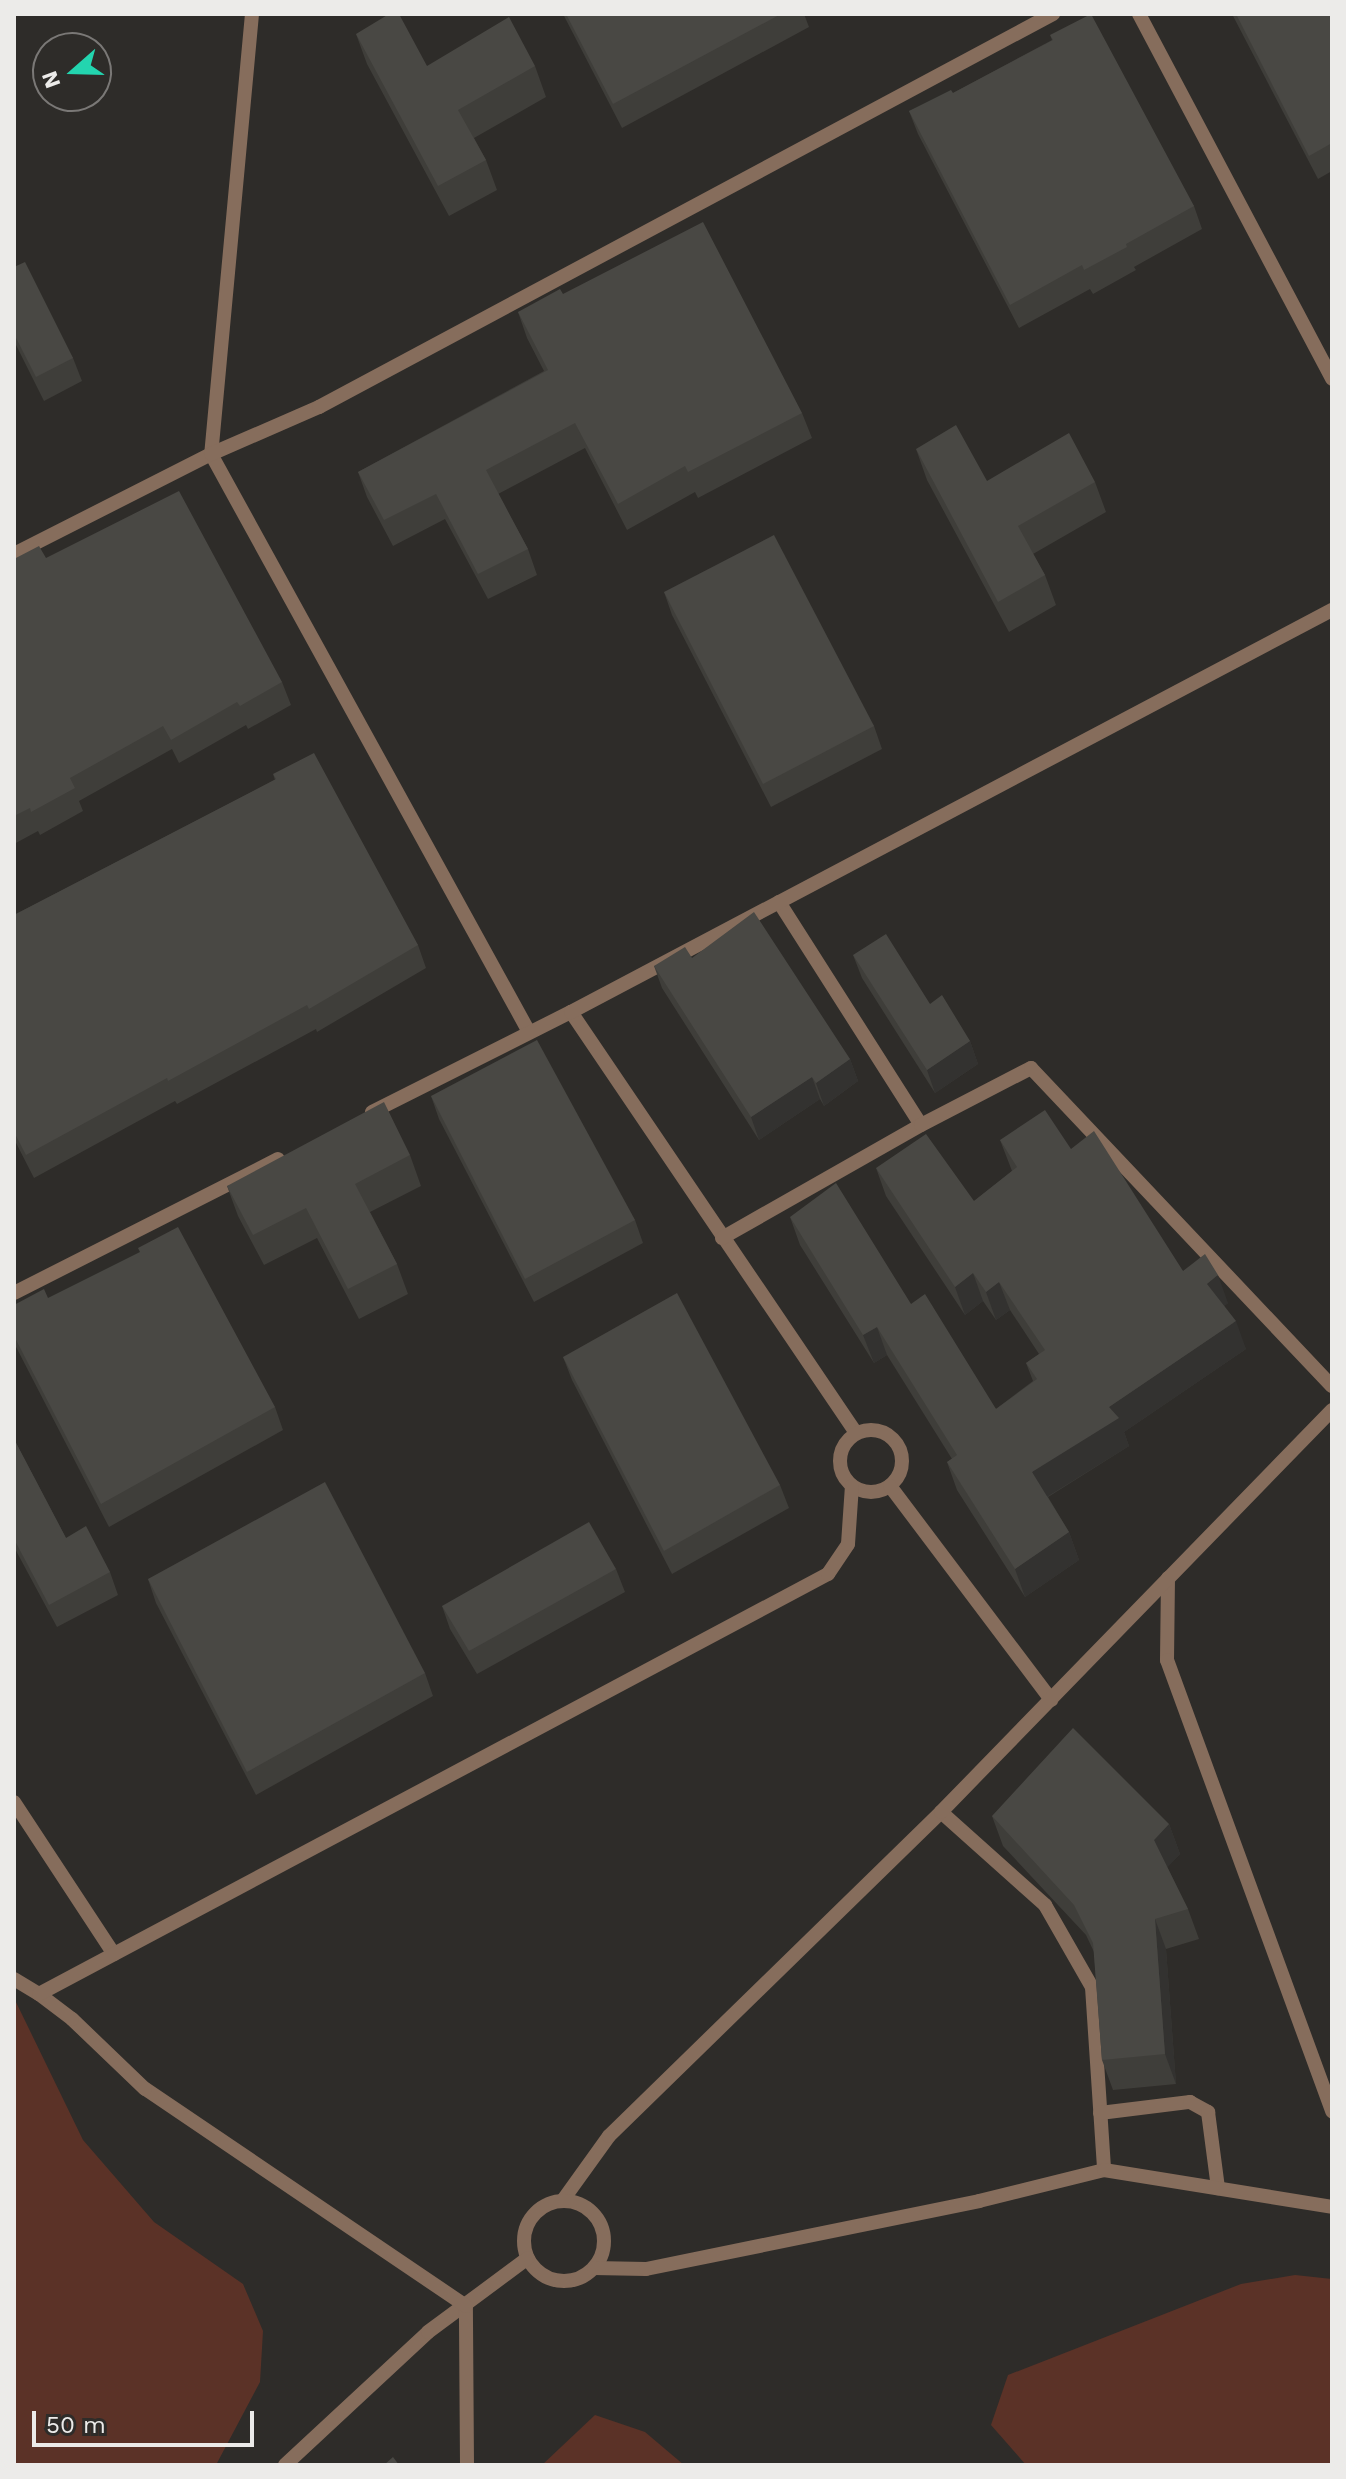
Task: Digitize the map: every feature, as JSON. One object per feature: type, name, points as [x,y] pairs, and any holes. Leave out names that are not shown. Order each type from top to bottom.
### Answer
[{"type":"lane","points":[[252,14],[211,454],[529,1032]]},
{"type":"lane","points":[[14,554],[211,454],[319,407],[1053,14]]},
{"type":"lane","points":[[1139,14],[1332,379]]},
{"type":"lane","points":[[362,1117],[571,1012],[1332,610]]},
{"type":"lane","points":[[779,902],[921,1125]]},
{"type":"lane","points":[[571,1012],[856,1433]]},
{"type":"lane","points":[[722,1238],[921,1125],[1031,1068],[1332,1386]]},
{"type":"lane","points":[[14,1293],[292,1152]]},
{"type":"lane","points":[[563,2200],[588,2209],[603,2230],[601,2257],[594,2268],[584,2276],[558,2281],[535,2269],[524,2245],[530,2220],[539,2209],[563,2200],[609,2136],[941,1812],[1332,1410]]},
{"type":"lane","points":[[876,1430],[886,1433],[900,1448],[902,1469],[890,1486],[871,1493],[852,1486],[845,1478],[839,1458],[842,1448],[856,1433],[876,1430]]},
{"type":"lane","points":[[39,1994],[828,1574],[848,1544],[852,1486]]},
{"type":"lane","points":[[890,1486],[1051,1700]]},
{"type":"lane","points":[[1168,1578],[1167,1660],[1332,2112]]},
{"type":"lane","points":[[14,1802],[114,1954]]},
{"type":"lane","points":[[941,1812],[1045,1905],[1092,1987],[1104,2170]]},
{"type":"lane","points":[[14,1979],[72,2019],[145,2089],[466,2306]]},
{"type":"lane","points":[[1100,2113],[1190,2102],[1208,2112],[1218,2188]]},
{"type":"lane","points":[[594,2268],[646,2269],[807,2233],[979,2201],[1104,2170],[1332,2207]]},
{"type":"lane","points":[[285,2465],[428,2332],[528,2258]]},
{"type":"lane","points":[[466,2306],[467,2465]]},
{"type":"shaded area","points":[[14,1998],[83,2140],[154,2222],[243,2284],[263,2331],[260,2382],[216,2465],[14,2465]]},
{"type":"shaded area","points":[[1295,2275],[1332,2279],[1332,2465],[1026,2465],[991,2425],[1008,2375],[1241,2284]]},
{"type":"shaded area","points":[[595,2415],[645,2432],[684,2465],[542,2465]]},
{"type":"building","points":[[389,14],[399,14],[427,66],[509,17],[535,66],[458,110],[486,160],[438,186],[356,34]]},
{"type":"building","points":[[566,14],[781,14],[613,104]]},
{"type":"building","points":[[1091,14],[1194,206],[1126,244],[1127,247],[1084,270],[1082,265],[1010,305],[909,111],[951,90],[953,93],[1053,40],[1050,35]]},
{"type":"building","points":[[1236,14],[1332,14],[1332,143],[1309,156]]},
{"type":"building","points":[[703,222],[802,413],[688,472],[685,466],[618,504],[575,423],[486,470],[528,549],[478,574],[436,494],[384,520],[358,472],[548,370],[518,312],[560,289],[563,294]]},
{"type":"building","points":[[25,262],[73,358],[36,377],[14,334],[14,267]]},
{"type":"building","points":[[956,425],[987,481],[1069,433],[1095,482],[1018,526],[1045,575],[998,602],[916,449]]},
{"type":"building","points":[[179,491],[282,682],[240,706],[237,702],[171,740],[163,726],[70,778],[75,788],[31,812],[30,808],[14,816],[14,559],[39,546],[46,558]]},
{"type":"building","points":[[774,535],[874,726],[763,784],[664,592]]},
{"type":"building","points":[[314,753],[418,945],[309,1009],[307,1005],[26,1155],[14,1132],[14,915],[276,779],[273,774]]},
{"type":"building","points":[[754,912],[850,1059],[816,1083],[812,1077],[751,1117],[654,966],[685,947],[692,958]]},
{"type":"building","points":[[886,934],[930,1004],[942,995],[970,1041],[927,1070],[853,955]]},
{"type":"building","points":[[537,1040],[635,1220],[525,1279],[431,1096]]},
{"type":"building","points":[[384,1102],[410,1155],[355,1184],[397,1264],[348,1289],[306,1208],[253,1235],[227,1186]]},
{"type":"building","points":[[1045,1110],[1071,1149],[1094,1131],[1183,1271],[1205,1254],[1218,1275],[1207,1284],[1236,1321],[1109,1407],[1119,1418],[1032,1472],[1069,1532],[1015,1569],[947,1462],[957,1455],[877,1327],[863,1335],[790,1217],[836,1183],[911,1304],[925,1294],[996,1409],[1037,1379],[1026,1363],[1045,1350],[999,1282],[986,1292],[973,1273],[955,1287],[876,1168],[926,1134],[974,1201],[1017,1167],[1000,1140]]},
{"type":"building","points":[[178,1227],[275,1407],[101,1504],[14,1336],[14,1305],[44,1289],[48,1298],[140,1252],[138,1248]]},
{"type":"building","points":[[677,1293],[780,1485],[664,1551],[563,1357]]},
{"type":"building","points":[[14,1439],[66,1538],[86,1526],[110,1572],[49,1605],[14,1539]]},
{"type":"building","points":[[325,1482],[425,1673],[247,1772],[148,1579]]},
{"type":"building","points":[[589,1522],[616,1569],[469,1651],[442,1606]]},
{"type":"building","points":[[1073,1728],[1169,1824],[1154,1840],[1188,1909],[1155,1919],[1165,2054],[1102,2060],[1093,1943],[1074,1905],[992,1816]]},
{"type":"building","points":[[393,2457],[399,2465],[384,2465]]}]
